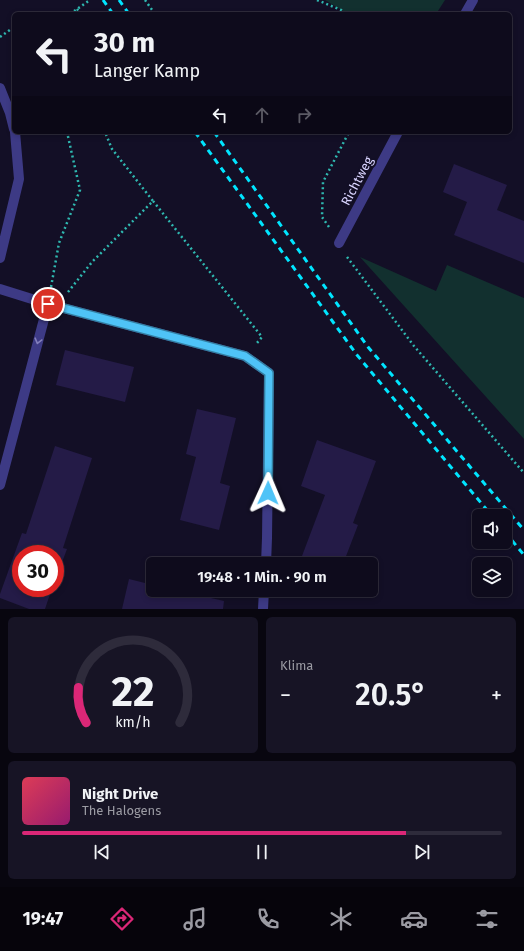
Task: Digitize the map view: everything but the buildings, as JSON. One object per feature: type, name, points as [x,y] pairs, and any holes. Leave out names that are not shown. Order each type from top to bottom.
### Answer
[{"type":"street","points":[[466,12],[473,0]]},
{"type":"street","points":[[0,88],[12,121]]},
{"type":"street","points":[[0,258],[19,179],[15,134]]},
{"type":"street","name":"Richtweg","points":[[339,243],[397,134]]},
{"type":"street","points":[[0,289],[48,304],[245,356],[269,373],[266,557]]},
{"type":"street","points":[[0,485],[48,304]]},
{"type":"street","points":[[263,609],[264,597]]},
{"type":"path","points":[[73,12],[90,0]]},
{"type":"path","points":[[145,0],[154,12]]},
{"type":"path","points":[[317,0],[343,12]]},
{"type":"path","points":[[0,37],[12,28]]},
{"type":"path","points":[[48,304],[59,243],[80,190],[67,134]]},
{"type":"path","points":[[106,134],[112,149],[262,337],[256,345]]},
{"type":"path","points":[[347,134],[323,182],[322,217],[352,264],[414,346],[524,473]]},
{"type":"path","points":[[48,304],[64,297],[92,262],[153,201]]},
{"type":"green space","points":[[325,0],[445,0],[437,12],[345,12]]},
{"type":"green space","points":[[360,257],[436,291],[447,265],[524,298],[524,439]]},
{"type":"railway","points":[[103,0],[112,12]]},
{"type":"railway","points":[[119,0],[128,12]]},
{"type":"railway","points":[[196,134],[357,355],[486,509]]},
{"type":"railway","points":[[215,134],[368,347],[524,530]]},
{"type":"railway","points":[[512,540],[524,555]]},
{"type":"route","points":[[48,304],[245,356],[269,373],[268,493]]}]
